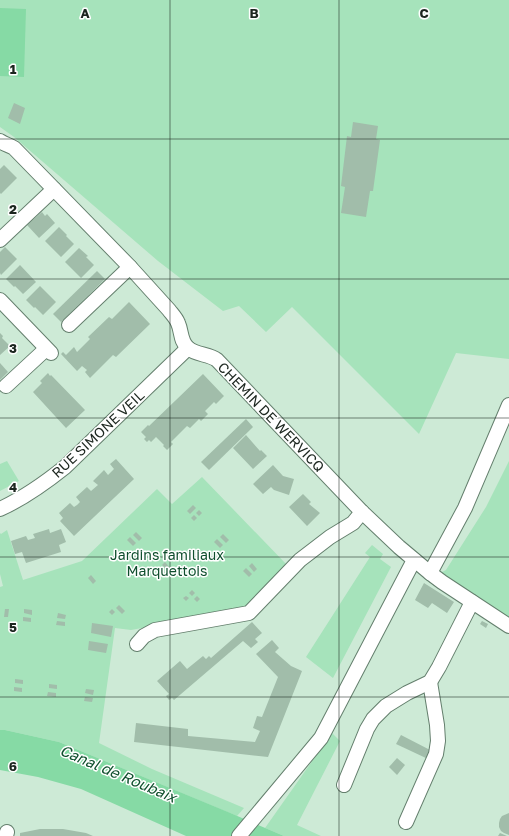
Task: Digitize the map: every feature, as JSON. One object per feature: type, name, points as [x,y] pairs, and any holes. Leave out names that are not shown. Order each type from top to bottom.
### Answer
[{"type":"street","points":[[1,143],[14,148],[130,267],[175,317],[179,324],[182,339],[188,348]]},
{"type":"street","points":[[0,240],[54,189]]},
{"type":"street","points":[[69,325],[130,267]]},
{"type":"street","points":[[0,300],[48,351],[6,386]]},
{"type":"street","name":"RUE SIMONE VEIL","points":[[0,509],[25,497],[65,467],[188,348]]},
{"type":"street","name":"CHEMIN DE WERVICQ","points":[[188,348],[192,351],[213,357],[217,360],[362,512],[414,560],[430,573],[509,626]]},
{"type":"street","points":[[430,573],[465,508],[509,405]]},
{"type":"street","points":[[137,644],[144,636],[155,630],[249,613],[300,560],[330,537],[353,523],[362,512]]},
{"type":"street","points":[[240,836],[321,738],[414,560]]},
{"type":"street","points":[[344,785],[367,729],[373,719],[386,706],[407,693],[430,682],[472,602]]},
{"type":"street","points":[[406,822],[436,754],[438,740],[437,725],[430,682]]},
{"type":"green space","points":[[0,0],[509,0],[509,359],[456,353],[419,434],[292,307],[266,332],[239,306],[223,311],[158,261],[14,137],[0,127]]},
{"type":"green space","points":[[7,461],[19,481],[0,491],[0,464]]},
{"type":"green space","points":[[509,461],[509,633],[426,580],[446,570],[486,507]]},
{"type":"green space","name":"Jardins familiaux Marquettois","points":[[202,477],[287,565],[247,609],[131,630],[115,628],[99,743],[152,769],[244,808],[237,816],[59,742],[0,730],[0,587],[3,586],[0,574],[0,533],[1,534],[7,530],[23,580],[82,561],[157,489],[172,504]]},
{"type":"green space","points":[[372,545],[383,554],[380,559],[391,567],[333,678],[306,657],[370,557],[365,553]]},
{"type":"green space","points":[[332,733],[340,741],[297,825],[321,836],[284,836],[265,828]]},
{"type":"water","points":[[0,8],[26,9],[24,77],[0,76]]},
{"type":"water","name":"Canal de Roubaix","points":[[0,730],[59,742],[284,836],[186,836],[81,789],[38,777],[0,770]]},
{"type":"building","points":[[14,103],[25,108],[20,124],[8,118]]},
{"type":"building","points":[[353,122],[378,126],[376,139],[380,140],[373,191],[370,191],[366,217],[341,213],[345,187],[341,186],[347,136],[351,137]]},
{"type":"building","points":[[4,165],[17,178],[1,194],[0,169]]},
{"type":"building","points":[[42,212],[45,216],[47,214],[55,223],[39,238],[27,225]]},
{"type":"building","points":[[59,227],[74,244],[61,257],[45,241]]},
{"type":"building","points":[[5,247],[17,259],[1,275],[0,252]]},
{"type":"building","points":[[79,248],[88,256],[86,257],[94,265],[81,278],[65,262]]},
{"type":"building","points":[[20,265],[36,282],[23,294],[6,279]]},
{"type":"building","points":[[97,271],[105,279],[61,322],[53,314]]},
{"type":"building","points":[[40,286],[56,302],[43,315],[26,300]]},
{"type":"building","points":[[129,302],[150,324],[116,357],[113,355],[90,378],[85,372],[87,370],[82,366],[77,371],[61,354],[63,352],[66,355],[74,347],[77,352],[90,339],[88,337],[109,317],[112,319]]},
{"type":"building","points":[[0,333],[3,336],[2,338],[10,346],[0,355]]},
{"type":"building","points":[[0,363],[8,372],[0,380]]},
{"type":"building","points":[[48,373],[85,410],[66,428],[33,392],[42,383],[40,381]]},
{"type":"building","points":[[203,374],[224,396],[216,404],[214,402],[205,411],[208,414],[201,421],[199,419],[190,428],[187,426],[171,442],[173,444],[167,450],[156,437],[151,442],[149,440],[147,442],[144,439],[146,437],[141,432]]},
{"type":"building","points":[[246,419],[253,427],[209,470],[201,462]]},
{"type":"building","points":[[246,435],[260,451],[261,450],[267,456],[253,469],[233,448]]},
{"type":"building","points":[[116,459],[134,479],[74,536],[60,521],[63,518],[59,513],[70,503],[74,507],[77,505],[80,502],[76,497],[87,487],[91,491],[98,485],[93,481],[104,470],[108,475],[114,469],[110,464]]},
{"type":"building","points":[[273,465],[283,476],[294,479],[289,495],[274,490],[271,487],[263,494],[253,484]]},
{"type":"building","points":[[303,494],[311,502],[309,504],[320,513],[307,526],[289,507]]},
{"type":"building","points":[[193,505],[196,508],[190,514],[187,511]]},
{"type":"building","points":[[199,510],[202,513],[199,516],[196,513]]},
{"type":"building","points":[[194,515],[197,518],[194,521],[191,518]]},
{"type":"building","points":[[49,529],[50,533],[61,529],[66,542],[59,545],[61,552],[26,563],[22,552],[15,554],[11,541],[26,536],[28,540],[35,538],[33,534]]},
{"type":"building","points":[[136,532],[142,538],[139,541],[133,535]]},
{"type":"building","points":[[223,534],[229,540],[226,543],[220,537]]},
{"type":"building","points":[[130,537],[136,543],[133,546],[127,540]]},
{"type":"building","points":[[217,539],[223,545],[220,548],[214,542]]},
{"type":"building","points":[[165,562],[170,568],[168,571],[162,565]]},
{"type":"building","points":[[252,563],[257,569],[254,572],[249,566]]},
{"type":"building","points":[[159,567],[165,573],[162,576],[156,570]]},
{"type":"building","points":[[246,568],[252,574],[249,577],[243,571]]},
{"type":"building","points":[[91,575],[96,581],[93,584],[88,578]]},
{"type":"building","points":[[424,583],[454,602],[447,613],[432,603],[428,608],[415,600]]},
{"type":"building","points":[[192,590],[195,593],[192,596],[189,593]]},
{"type":"building","points":[[186,596],[189,598],[186,601],[183,598]]},
{"type":"building","points":[[197,596],[200,599],[197,602],[194,599]]},
{"type":"building","points":[[119,605],[125,611],[122,614],[116,608]]},
{"type":"building","points":[[5,609],[9,609],[8,617],[4,617]]},
{"type":"building","points":[[24,609],[32,610],[32,615],[24,613]]},
{"type":"building","points":[[112,609],[115,612],[112,615],[109,612]]},
{"type":"building","points":[[58,613],[66,615],[65,619],[57,618]]},
{"type":"building","points":[[23,617],[31,618],[31,622],[23,621]]},
{"type":"building","points":[[57,621],[65,622],[65,626],[56,625]]},
{"type":"building","points":[[482,621],[488,624],[486,628],[480,624]]},
{"type":"building","points":[[252,622],[262,633],[255,639],[258,642],[251,648],[243,641],[174,700],[172,698],[169,700],[166,696],[169,694],[157,681],[180,661],[187,669],[203,656],[206,659],[209,656],[211,658]]},
{"type":"building","points":[[92,623],[113,626],[111,637],[91,633]]},
{"type":"building","points":[[272,640],[279,648],[275,652],[291,666],[302,671],[268,757],[134,742],[136,723],[188,729],[188,736],[255,742],[260,731],[253,728],[257,716],[262,717],[278,677],[256,654]]},
{"type":"building","points":[[89,641],[108,644],[106,653],[88,650]]},
{"type":"building","points":[[15,679],[23,680],[23,684],[15,683]]},
{"type":"building","points":[[49,684],[57,685],[57,689],[49,688]]},
{"type":"building","points":[[14,687],[22,688],[22,692],[14,691]]},
{"type":"building","points":[[86,689],[94,690],[93,695],[85,693]]},
{"type":"building","points":[[48,692],[56,693],[56,697],[47,696]]},
{"type":"building","points":[[85,697],[93,698],[92,702],[84,701]]},
{"type":"building","points":[[401,735],[432,751],[428,759],[396,744]]},
{"type":"building","points":[[397,758],[405,765],[397,775],[389,767]]},
{"type":"building","points":[[509,813],[509,835],[501,831],[499,823],[502,816]]},
{"type":"building","points":[[40,829],[63,829],[86,833],[93,836],[20,836],[20,833]]},
{"type":"building","points":[[500,833],[507,836],[498,836]]}]
